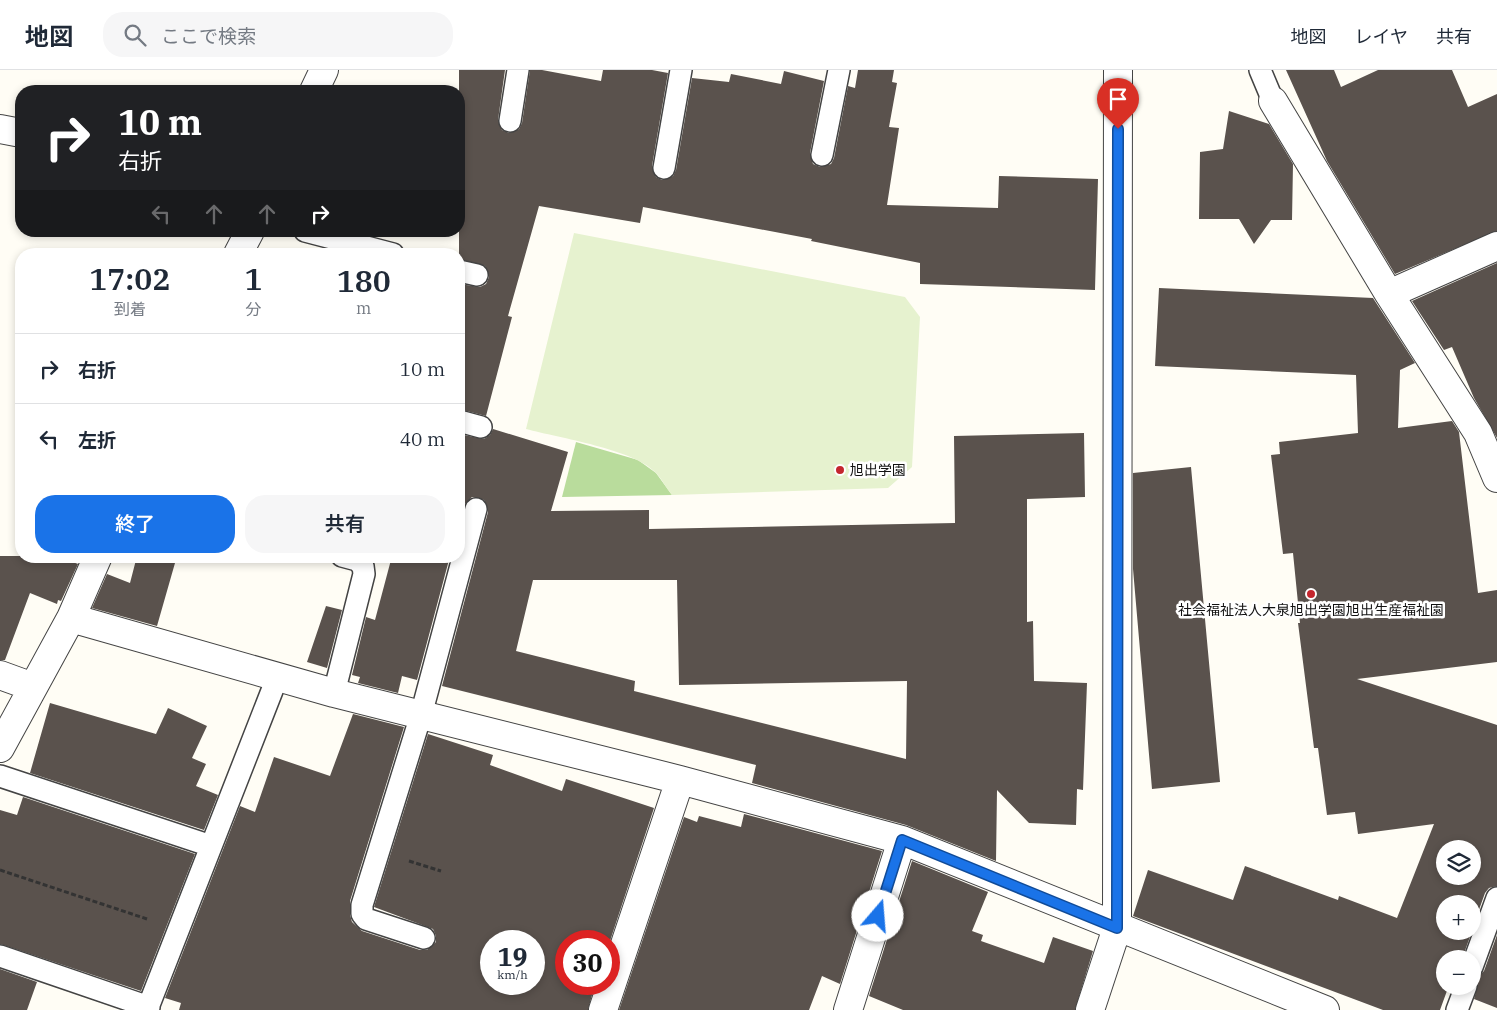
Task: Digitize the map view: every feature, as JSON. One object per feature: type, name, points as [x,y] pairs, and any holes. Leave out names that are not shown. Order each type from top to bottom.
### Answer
[{"type":"street","points":[[317,85],[324,70]]},
{"type":"street","points":[[1090,1010],[1117,928],[1118,70]]},
{"type":"street","points":[[1273,101],[1389,294],[1487,429],[1497,478]]},
{"type":"street","points":[[0,129],[15,132]]},
{"type":"street","points":[[1389,294],[1497,246]]},
{"type":"street","points":[[0,748],[71,618],[95,563]]},
{"type":"street","points":[[71,618],[277,678],[680,780],[902,840],[1311,1007]]},
{"type":"street","points":[[0,675],[33,687]]},
{"type":"street","points":[[603,1010],[680,780]]},
{"type":"street","points":[[848,1010],[902,840]]},
{"type":"lane","points":[[510,121],[518,70]]},
{"type":"lane","points":[[664,168],[681,70]]},
{"type":"lane","points":[[822,155],[839,70]]},
{"type":"lane","points":[[1260,70],[1273,101]]},
{"type":"lane","points":[[328,237],[370,248]]},
{"type":"lane","points":[[465,423],[481,427]]},
{"type":"lane","points":[[465,550],[476,509]]},
{"type":"lane","points":[[334,693],[364,574],[363,566],[360,563]]},
{"type":"lane","points":[[424,938],[366,919],[362,914],[362,905],[421,715],[462,563]]},
{"type":"lane","points":[[0,956],[148,1008],[277,678]]},
{"type":"lane","points":[[0,776],[211,846]]},
{"type":"lane","points":[[1478,950],[1497,898]]},
{"type":"lane","points":[[1457,1010],[1463,995]]},
{"type":"path","points":[[0,870],[179,930]]},
{"type":"green space","points":[[574,233],[905,297],[920,317],[912,467],[888,488],[672,495],[656,473],[631,457],[595,445],[526,429]]},
{"type":"green space","points":[[576,442],[638,460],[656,473],[672,495],[562,497]]},
{"type":"building","points":[[459,70],[505,70],[498,120],[502,130],[509,133],[519,129],[522,123],[530,70],[542,70],[601,81],[603,70],[652,70],[668,73],[652,166],[656,177],[662,180],[673,176],[676,170],[692,78],[729,82],[731,74],[781,84],[784,71],[824,81],[810,153],[813,164],[820,167],[831,164],[834,158],[848,86],[855,88],[858,70],[894,70],[892,82],[897,83],[889,127],[899,128],[887,205],[998,208],[999,176],[1098,179],[1095,290],[920,284],[920,263],[811,241],[812,239],[643,207],[640,223],[539,206],[508,316],[512,317],[486,416],[465,411],[465,285],[480,287],[486,284],[489,277],[485,266],[465,261],[465,248],[459,248],[459,237],[465,237],[465,85],[459,85]]},
{"type":"building","points":[[1286,70],[1334,70],[1341,87],[1378,70],[1452,70],[1468,107],[1497,94],[1497,231],[1395,274],[1327,161]]},
{"type":"building","points":[[1229,111],[1269,124],[1293,164],[1292,220],[1271,220],[1254,244],[1239,219],[1199,219],[1200,152],[1223,149]]},
{"type":"building","points":[[1497,263],[1497,438],[1474,398],[1452,347],[1444,350],[1412,301]]},
{"type":"building","points":[[1159,288],[1373,298],[1415,363],[1400,370],[1398,428],[1452,421],[1459,432],[1478,593],[1497,590],[1497,662],[1357,679],[1497,725],[1497,886],[1489,888],[1481,904],[1481,895],[1436,895],[1436,940],[1469,940],[1465,950],[1436,950],[1436,995],[1445,995],[1440,1010],[1383,1010],[1133,916],[1148,870],[1233,900],[1245,866],[1338,900],[1339,896],[1397,918],[1434,824],[1358,834],[1355,812],[1327,815],[1318,748],[1314,748],[1298,623],[1300,623],[1293,553],[1283,554],[1271,455],[1280,454],[1279,442],[1358,433],[1356,375],[1155,366]]},
{"type":"building","points":[[493,429],[568,452],[551,511],[649,510],[649,529],[955,523],[954,436],[1084,433],[1085,497],[1027,499],[1027,622],[1033,621],[1034,681],[1087,683],[1083,790],[1077,789],[1076,825],[1029,823],[997,790],[996,861],[906,825],[752,783],[756,765],[442,686],[488,512],[484,500],[472,497],[465,504],[465,435],[484,439],[490,435]],"holes":[[[533,580],[677,580],[679,685],[907,681],[906,759],[634,691],[635,681],[516,651]]]},
{"type":"building","points":[[1191,467],[1220,782],[1152,789],[1133,569],[1133,473]]},
{"type":"building","points":[[0,556],[15,556],[15,563],[78,564],[61,601],[58,600],[57,604],[30,593],[5,660],[0,660]]},
{"type":"building","points":[[135,563],[175,563],[157,626],[92,608],[107,574],[130,583]]},
{"type":"building","points":[[390,563],[448,563],[417,680],[402,676],[398,693],[358,683],[360,677],[352,675],[366,617],[375,620]]},
{"type":"building","points":[[326,606],[342,610],[327,668],[307,662]]},
{"type":"building","points":[[50,703],[156,734],[168,708],[207,726],[192,758],[206,764],[196,786],[218,795],[204,830],[30,773]]},
{"type":"building","points":[[353,714],[404,727],[350,901],[350,915],[352,922],[362,931],[420,950],[427,950],[436,942],[433,929],[374,907],[428,734],[493,755],[490,765],[562,791],[566,779],[654,808],[614,930],[555,930],[555,995],[592,995],[588,1010],[179,1010],[181,1003],[165,998],[240,806],[255,812],[274,757],[330,776]]},
{"type":"building","points":[[23,797],[195,854],[141,991],[0,944],[0,810],[17,815]]},
{"type":"building","points":[[744,814],[882,851],[840,984],[822,976],[809,1010],[619,1010],[684,817],[697,822],[699,816],[741,827]]},
{"type":"building","points":[[912,861],[988,892],[972,931],[983,935],[981,941],[1044,963],[1053,937],[1093,951],[1075,1010],[903,1010],[869,996]]},
{"type":"building","points":[[1497,935],[1497,1008],[1474,999],[1475,995],[1481,995],[1481,974],[1484,971]]},
{"type":"building","points":[[0,969],[37,982],[27,1010],[0,1010]]},
{"type":"place","name":"旭出学園","points":[[840,470]]},
{"type":"place","name":"社会福祉法人大泉旭出学園旭出生産福祉園","points":[[1311,594]]},
{"type":"route","points":[[878,916],[902,840],[1117,928],[1119,762],[1118,129]]}]
